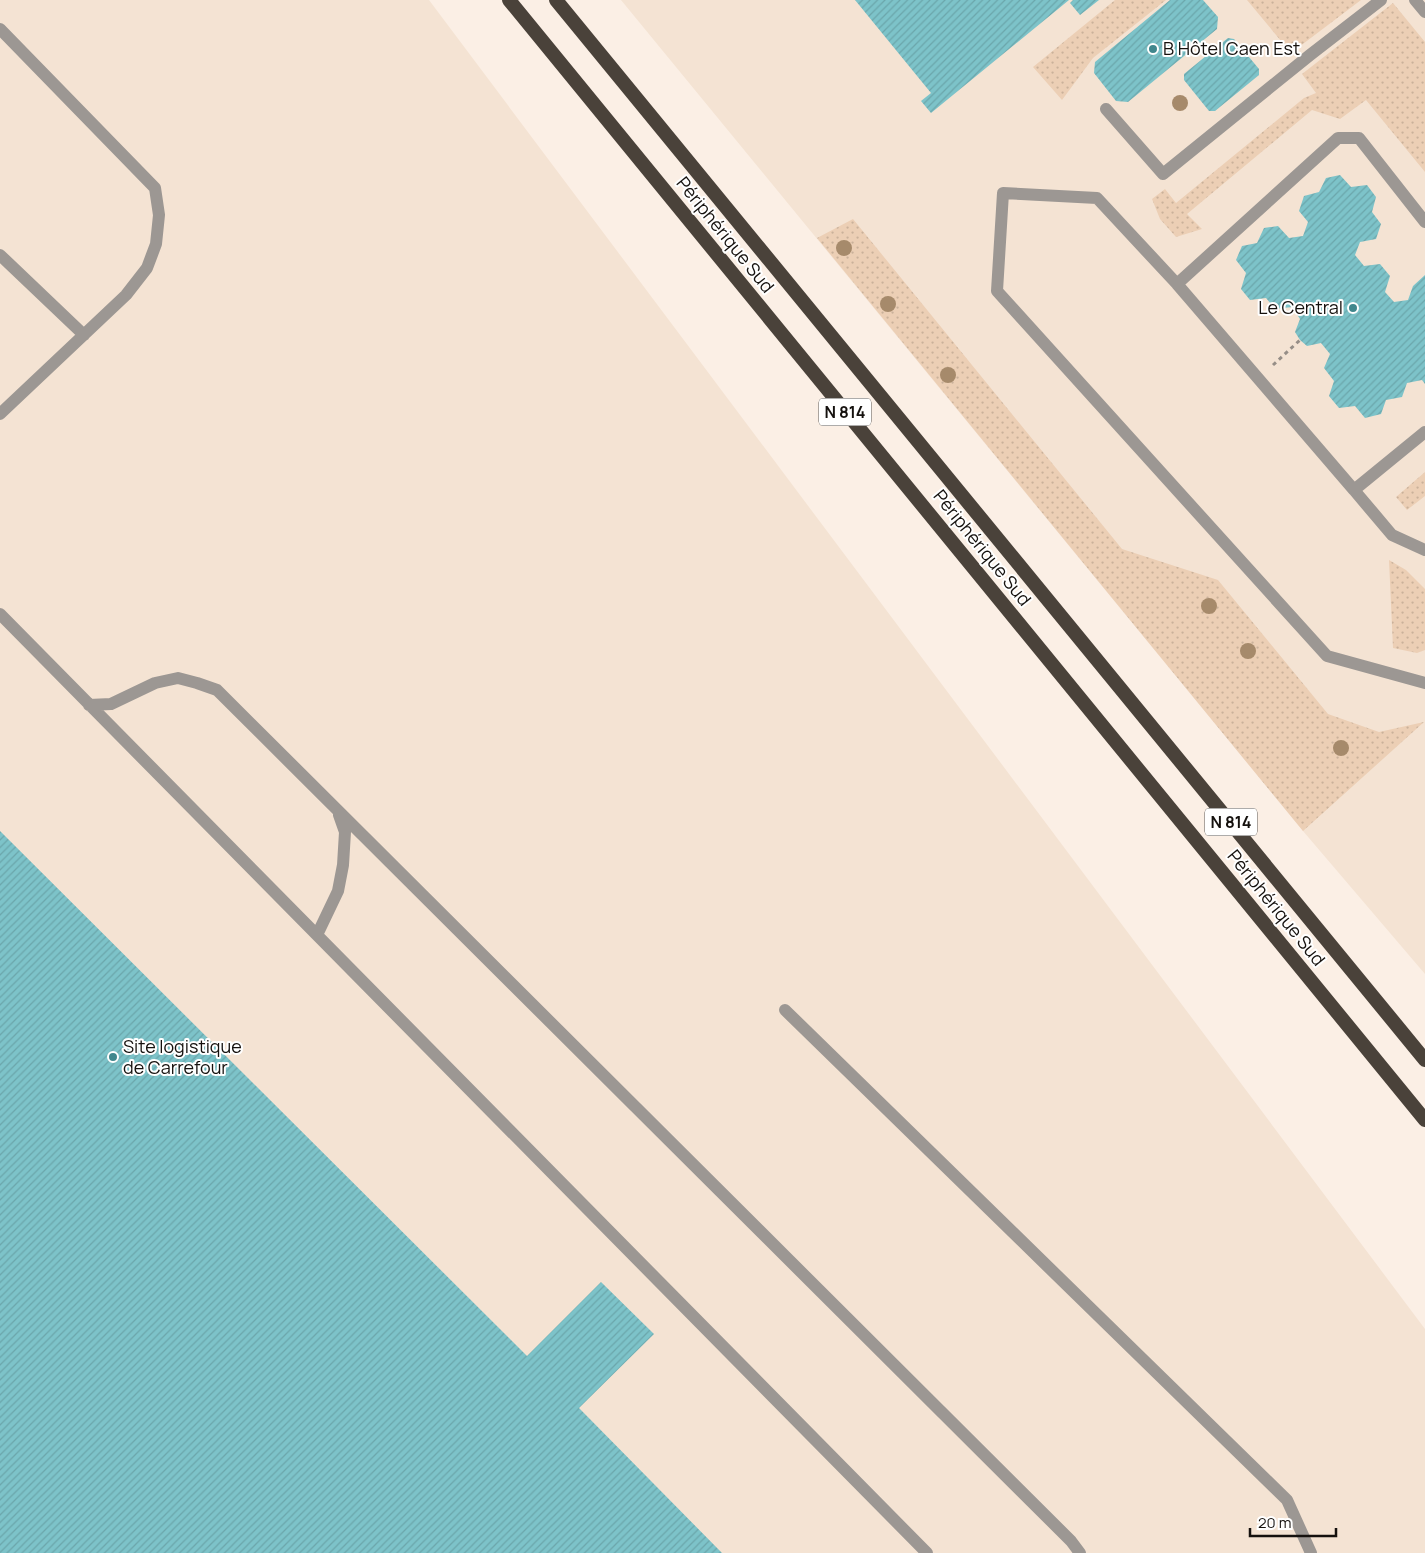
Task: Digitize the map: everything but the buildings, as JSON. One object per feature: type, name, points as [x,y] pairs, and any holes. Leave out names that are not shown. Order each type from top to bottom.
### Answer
[{"type":"highway","name":"Périphérique Sud","points":[[509,0],[1425,1120]]},
{"type":"highway","name":"Périphérique Sud","points":[[556,0],[1425,1060]]},
{"type":"street","points":[[1106,109],[1164,174],[1310,55],[1381,0]]},
{"type":"street","points":[[1415,0],[1425,12]]},
{"type":"street","points":[[0,30],[155,188],[159,215],[156,244],[147,268],[126,295],[0,414]]},
{"type":"street","points":[[1177,284],[1338,138],[1359,138],[1425,222]]},
{"type":"street","points":[[1425,550],[1392,535],[1177,284],[1098,198],[1003,193],[997,291],[1327,656],[1425,683]]},
{"type":"street","points":[[0,254],[84,335]]},
{"type":"street","points":[[1354,490],[1425,432]]},
{"type":"street","points":[[0,614],[927,1553]]},
{"type":"street","points":[[89,705],[111,704],[155,683],[178,678],[217,690],[1057,1527],[1080,1553]]},
{"type":"street","points":[[317,935],[338,891],[343,865],[345,832],[337,810]]},
{"type":"street","points":[[786,1010],[1287,1500],[1311,1553]]},
{"type":"path","points":[[1258,378],[1300,340]]},
{"type":"shaded area","points":[[0,0],[429,0],[1425,1329],[1425,1553],[0,1553]]},
{"type":"shaded area","points":[[621,0],[1425,0],[1425,974],[1303,831]]},
{"type":"shaded area","points":[[1115,0],[1166,0],[1093,58],[1062,100],[1033,67]]},
{"type":"shaded area","points":[[1247,0],[1361,0],[1291,53]]},
{"type":"shaded area","points":[[1393,3],[1425,42],[1425,172],[1366,100],[1340,119],[1312,110],[1187,214],[1202,229],[1176,237],[1160,219],[1152,199],[1165,189],[1176,203],[1304,98],[1316,93],[1302,74]]},
{"type":"shaded area","points":[[853,219],[1122,549],[1218,580],[1328,714],[1379,732],[1424,722],[1303,831],[817,238]]},
{"type":"shaded area","points":[[1425,472],[1425,496],[1407,510],[1396,497]]},
{"type":"shaded area","points":[[1389,560],[1406,570],[1425,589],[1425,650],[1417,653],[1393,648]]},
{"type":"place","name":"B Hôtel Caen Est","points":[[1153,49]]},
{"type":"place","name":"Le Central","points":[[1353,308]]},
{"type":"place","name":"Site logistique de Carrefour","points":[[113,1057]]}]
